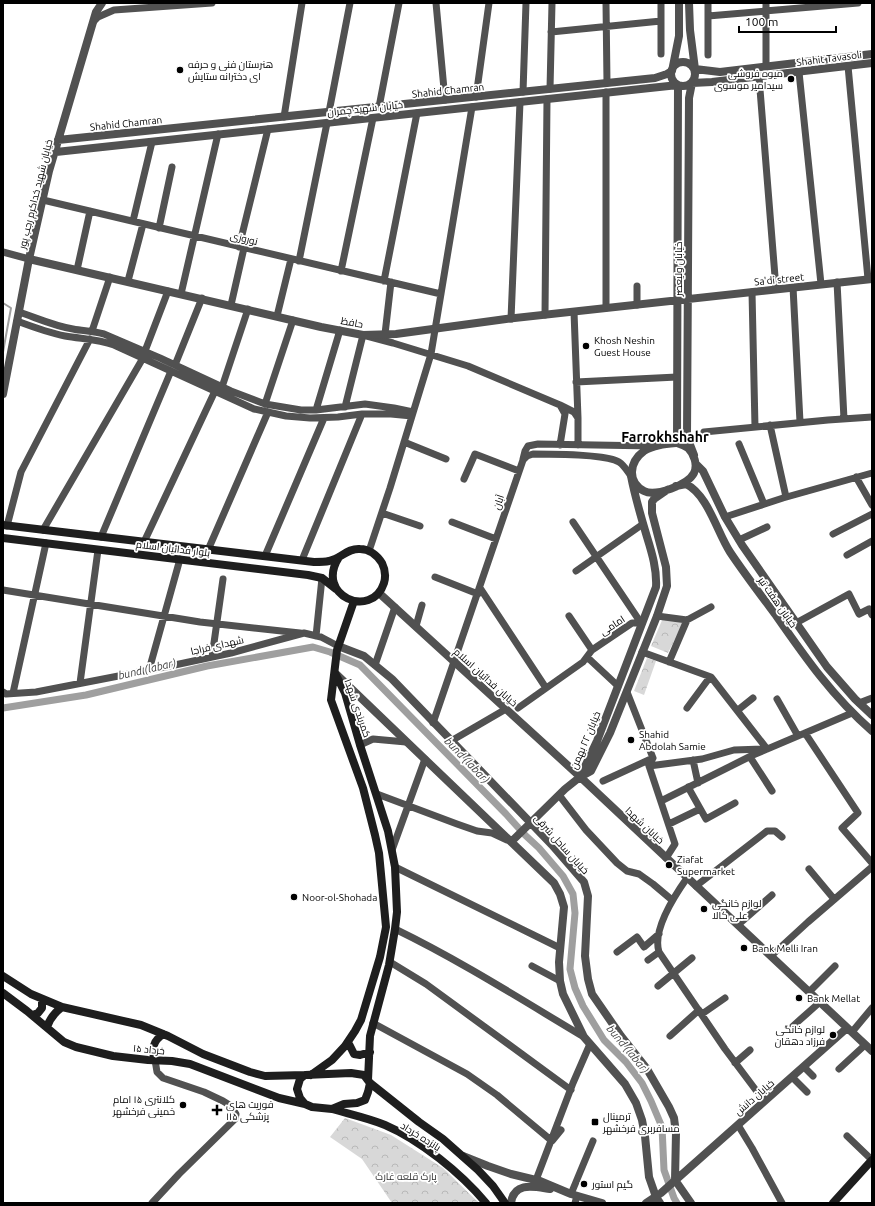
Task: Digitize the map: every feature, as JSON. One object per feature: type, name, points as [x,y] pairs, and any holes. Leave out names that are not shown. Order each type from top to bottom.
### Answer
[{"type":"main road","name":"بلوار فدائیان اسلام","points":[[5,526],[314,562],[330,561],[339,557]]},
{"type":"main road","name":"بلوار فدائیان اسلام","points":[[3,538],[300,574],[322,578]]},
{"type":"main road","points":[[322,578],[342,596],[354,601],[368,600],[379,593],[383,587],[385,573],[384,566],[375,554],[369,551],[353,549],[345,552],[339,557],[334,565],[332,573],[336,590]]},
{"type":"main road","points":[[335,670],[338,648],[354,601]]},
{"type":"main road","name":"کمربندی شهدا","points":[[332,1109],[344,1104],[357,1103],[365,1100],[368,1092],[370,1036],[390,962],[396,912],[395,867],[388,831],[345,693],[335,670]]},
{"type":"main road","name":"کمربندی شهدا","points":[[308,1075],[332,1060],[348,1042],[361,1020],[380,957],[386,927],[379,853],[375,835],[363,788],[331,700],[335,670]]},
{"type":"main road","name":"۱۵ خرداد","points":[[3,976],[31,994],[62,1007],[141,1024],[204,1054],[250,1072],[265,1076],[351,1073],[364,1075],[369,1081]]},
{"type":"main road","name":"۱۵ خرداد","points":[[3,993],[64,1042],[76,1047],[113,1056],[190,1064],[278,1098],[312,1107],[332,1109]]},
{"type":"main road","points":[[32,1015],[38,1013],[42,1008],[42,999]]},
{"type":"main road","points":[[47,1027],[55,1012],[62,1007]]},
{"type":"main road","points":[[155,1060],[153,1055],[155,1043],[163,1034]]},
{"type":"main road","points":[[348,1042],[354,1054],[370,1052]]},
{"type":"main road","points":[[305,1104],[300,1098],[297,1089],[300,1079],[308,1075]]},
{"type":"main road","name":"پانزده خرداد","points":[[369,1081],[459,1153],[483,1175],[505,1203]]},
{"type":"main road","name":"پانزده خرداد","points":[[332,1109],[385,1125],[410,1139],[454,1170],[486,1203]]},
{"type":"main road","points":[[834,1203],[872,1160]]},
{"type":"street","name":"خیابان شهید خداکرم رجب پور","points":[[3,394],[29,259],[49,171],[56,152],[58,140],[96,12],[102,3]]},
{"type":"street","points":[[94,21],[98,17],[114,10],[212,3]]},
{"type":"street","points":[[284,117],[302,3]]},
{"type":"street","points":[[329,112],[350,3]]},
{"type":"street","points":[[379,107],[399,3]]},
{"type":"street","points":[[436,3],[446,100]]},
{"type":"street","points":[[476,97],[489,3]]},
{"type":"street","points":[[523,92],[526,3]]},
{"type":"street","points":[[550,89],[552,3]]},
{"type":"street","points":[[606,3],[607,83]]},
{"type":"street","points":[[661,3],[661,54]]},
{"type":"street","points":[[679,3],[679,36],[672,71],[672,79],[678,85],[686,86],[692,83],[696,74],[690,30],[689,3]]},
{"type":"street","points":[[708,3],[708,55]]},
{"type":"street","points":[[708,16],[766,7],[858,3]]},
{"type":"street","points":[[766,7],[766,66]]},
{"type":"street","points":[[551,32],[661,22]]},
{"type":"street","name":"Shahit Tavasoli","points":[[695,69],[720,72],[872,54]]},
{"type":"street","points":[[672,71],[675,64],[683,62],[688,62],[695,69]]},
{"type":"street","name":"Shahit Tavasoli","points":[[692,83],[872,64]]},
{"type":"street","points":[[848,66],[870,279]]},
{"type":"street","name":"Shahid Chamran","points":[[58,140],[655,78],[672,71]]},
{"type":"street","points":[[800,72],[821,284]]},
{"type":"street","points":[[759,76],[776,289]]},
{"type":"street","name":"خیابان ولیعصر","points":[[692,83],[689,98],[687,437],[694,455]]},
{"type":"street","name":"خیابان ولیعصر","points":[[677,443],[678,85]]},
{"type":"street","name":"خیابان شهید چمران","points":[[56,152],[678,85]]},
{"type":"street","points":[[606,92],[606,308]]},
{"type":"street","points":[[545,315],[547,99]]},
{"type":"street","points":[[511,319],[520,102]]},
{"type":"street","points":[[369,551],[431,354],[472,107]]},
{"type":"street","points":[[385,334],[387,282],[417,113]]},
{"type":"street","points":[[341,271],[373,118]]},
{"type":"street","points":[[251,120],[252,131]]},
{"type":"street","points":[[277,316],[295,260],[327,123]]},
{"type":"street","points":[[231,305],[268,129]]},
{"type":"street","points":[[112,134],[111,139],[116,146]]},
{"type":"street","points":[[181,294],[218,134]]},
{"type":"street","points":[[133,222],[152,142]]},
{"type":"street","points":[[159,228],[172,167]]},
{"type":"street","name":"نوروزی","points":[[43,200],[441,294]]},
{"type":"street","points":[[77,270],[90,211]]},
{"type":"street","points":[[128,282],[143,224]]},
{"type":"street","points":[[3,252],[29,259]]},
{"type":"street","name":"حافظ","points":[[29,259],[363,335],[396,334],[677,300]]},
{"type":"street","points":[[92,331],[110,277]]},
{"type":"street","name":"Sa'di street","points":[[677,300],[870,279]]},
{"type":"street","points":[[837,282],[844,419]]},
{"type":"street","points":[[637,286],[637,305]]},
{"type":"street","points":[[793,287],[800,422]]},
{"type":"street","points":[[43,530],[144,354],[168,291]]},
{"type":"street","points":[[752,292],[755,427]]},
{"type":"street","points":[[101,537],[202,298]]},
{"type":"street","points":[[222,387],[248,309]]},
{"type":"street","points":[[19,312],[74,330],[92,331],[104,334],[173,368],[215,391],[254,409],[310,418],[362,414],[413,414]]},
{"type":"street","points":[[574,312],[578,445]]},
{"type":"street","points":[[265,404],[293,320]]},
{"type":"street","points":[[17,321],[46,332],[103,341],[144,354]]},
{"type":"street","points":[[316,410],[340,330]]},
{"type":"street","points":[[345,407],[363,335],[468,366],[560,405],[574,412],[578,418]]},
{"type":"street","points":[[5,526],[21,472],[90,339]]},
{"type":"street","points":[[173,368],[265,404],[301,410],[374,405],[413,414]]},
{"type":"street","points":[[576,382],[677,377]]},
{"type":"street","points":[[144,542],[215,391]]},
{"type":"street","points":[[523,460],[527,456],[533,454],[584,456],[609,459],[619,462],[638,486],[645,492],[654,493],[676,486],[687,480],[694,473],[696,464],[694,455],[687,448],[677,443],[657,446],[560,445],[565,414],[560,405]]},
{"type":"street","points":[[208,550],[268,412]]},
{"type":"street","points":[[302,560],[362,414]]},
{"type":"street","points":[[704,432],[800,422],[872,417]]},
{"type":"street","points":[[265,556],[324,418]]},
{"type":"street","points":[[770,425],[786,497]]},
{"type":"street","points":[[404,442],[446,459]]},
{"type":"street","name":"آبان","points":[[433,723],[455,663],[523,460],[525,450],[528,446],[538,444],[560,445]]},
{"type":"street","points":[[739,444],[764,504]]},
{"type":"street","points":[[631,476],[632,467],[636,458],[645,451],[657,446]]},
{"type":"street","points":[[464,479],[475,454],[519,471]]},
{"type":"street","name":"خیابان هفت تیر","points":[[696,464],[703,471],[739,540],[827,667],[860,704],[872,715]]},
{"type":"street","points":[[726,517],[786,497],[872,473]]},
{"type":"street","name":"خیابان ۲۲ بهمن","points":[[580,777],[597,741],[656,587],[657,578],[631,476]]},
{"type":"street","points":[[856,478],[872,505]]},
{"type":"street","name":"خیابان هفت تیر","points":[[676,486],[686,484],[695,490],[707,507],[730,552],[809,663],[852,713],[872,731]]},
{"type":"street","name":"خیابان ۲۲ بهمن","points":[[580,777],[592,771],[610,733],[657,616],[667,586],[666,567],[652,513],[652,502],[667,490]]},
{"type":"street","points":[[382,513],[420,526]]},
{"type":"street","points":[[833,534],[872,514]]},
{"type":"street","points":[[452,522],[496,539]]},
{"type":"street","name":"امامی","points":[[573,522],[642,623]]},
{"type":"street","points":[[576,571],[643,524]]},
{"type":"street","points":[[739,540],[767,527]]},
{"type":"street","points":[[846,555],[872,541]]},
{"type":"street","points":[[13,694],[46,544]]},
{"type":"street","points":[[80,683],[98,550]]},
{"type":"street","points":[[149,670],[180,559]]},
{"type":"street","points":[[435,577],[479,591],[546,688]]},
{"type":"street","points":[[212,657],[224,578]]},
{"type":"street","points":[[316,636],[322,578]]},
{"type":"street","points":[[3,590],[164,616],[304,633]]},
{"type":"street","name":"خیابان فدائیان اسلام","points":[[379,593],[580,777]]},
{"type":"street","points":[[796,622],[849,594],[859,614],[869,609],[872,615]]},
{"type":"street","points":[[416,626],[422,606]]},
{"type":"street","points":[[375,665],[395,607]]},
{"type":"street","points":[[669,662],[688,620],[711,607]]},
{"type":"street","points":[[569,616],[592,650]]},
{"type":"street","points":[[657,616],[688,620]]},
{"type":"street","name":"امامی","points":[[518,708],[583,662],[592,650],[632,623],[642,623]]},
{"type":"street","name":"شهدای فراجا","points":[[3,692],[6,694],[13,694],[36,692],[79,684],[212,657],[304,633],[321,638],[338,648]]},
{"type":"street","name":"خیابان ساحل شرقی","points":[[338,648],[364,656],[392,679],[528,824],[562,856],[584,882],[588,896],[585,956],[588,979],[592,994],[621,1036],[647,1069],[674,1118],[676,1154],[675,1180]]},
{"type":"street","points":[[642,652],[710,677],[738,710],[767,749]]},
{"type":"street","points":[[587,657],[618,686]]},
{"type":"street","points":[[335,670],[406,742],[513,840],[554,883],[560,894],[564,907],[559,962],[560,981],[563,994],[584,1037],[625,1084],[636,1103],[642,1120],[649,1177],[659,1198]]},
{"type":"street","points":[[688,708],[710,677]]},
{"type":"street","points":[[627,692],[652,758],[649,766],[675,844],[666,858]]},
{"type":"street","points":[[738,710],[753,698]]},
{"type":"street","points":[[860,704],[872,698]]},
{"type":"street","points":[[777,699],[798,736]]},
{"type":"street","points":[[451,741],[506,710]]},
{"type":"street","points":[[661,801],[767,749],[852,713]]},
{"type":"street","points":[[805,733],[858,813],[842,828],[872,863]]},
{"type":"street","points":[[360,745],[373,739],[406,742]]},
{"type":"street","points":[[649,766],[702,759],[734,750],[767,749]]},
{"type":"street","points":[[750,757],[772,791]]},
{"type":"street","points":[[603,781],[652,758]]},
{"type":"street","points":[[392,850],[425,759]]},
{"type":"street","points":[[693,760],[698,783]]},
{"type":"street","points":[[513,840],[528,824],[580,777]]},
{"type":"street","name":"خیابان شهدا","points":[[580,777],[872,1051]]},
{"type":"street","points":[[688,788],[706,818],[735,803]]},
{"type":"street","points":[[377,794],[457,824],[513,840]]},
{"type":"street","points":[[559,795],[586,830],[617,863],[627,871],[639,874],[672,900]]},
{"type":"street","points":[[669,824],[700,809]]},
{"type":"street","points":[[696,886],[767,831],[775,831],[782,838]]},
{"type":"street","points":[[395,867],[560,948]]},
{"type":"street","points":[[771,956],[872,867]]},
{"type":"street","points":[[809,869],[834,899]]},
{"type":"street","points":[[687,878],[672,900],[662,922],[657,946],[659,952],[735,1063],[764,1101]]},
{"type":"street","points":[[738,925],[772,895]]},
{"type":"street","points":[[395,929],[435,949],[584,1037]]},
{"type":"street","points":[[617,952],[637,938],[644,947],[659,934]]},
{"type":"street","points":[[648,960],[659,952]]},
{"type":"street","points":[[658,986],[692,958]]},
{"type":"street","points":[[390,962],[426,984],[571,1090]]},
{"type":"street","points":[[532,966],[560,981]]},
{"type":"street","points":[[809,992],[835,966]]},
{"type":"street","points":[[670,1036],[701,1012],[725,998]]},
{"type":"street","points":[[793,1026],[820,1002]]},
{"type":"street","points":[[850,1030],[872,1008]]},
{"type":"street","points":[[373,1023],[467,1074],[497,1095],[552,1141]]},
{"type":"street","name":"خیابان دانش","points":[[646,1203],[659,1198],[675,1180],[764,1101],[850,1030]]},
{"type":"street","points":[[536,1180],[590,1044]]},
{"type":"street","points":[[839,1069],[866,1045]]},
{"type":"street","points":[[735,1063],[750,1050]]},
{"type":"street","points":[[152,1203],[235,1119],[236,1114],[231,1106],[223,1101],[204,1092],[163,1078],[157,1072],[155,1060]]},
{"type":"street","points":[[804,1067],[813,1076]]},
{"type":"street","points":[[792,1077],[807,1092]]},
{"type":"street","points":[[738,1124],[782,1203]]},
{"type":"street","points":[[552,1141],[561,1130]]},
{"type":"street","points":[[848,1136],[872,1160]]},
{"type":"street","points":[[574,1198],[593,1141]]},
{"type":"street","points":[[459,1153],[488,1166],[511,1174],[536,1180],[574,1198],[602,1203]]},
{"type":"street","points":[[675,1180],[691,1203]]},
{"type":"street","points":[[511,1203],[515,1192],[523,1187],[530,1186],[559,1190]]},
{"type":"green space","points":[[663,618],[683,623],[668,653],[651,646]]},
{"type":"green space","points":[[647,658],[656,661],[644,695],[634,691]]},
{"type":"green space","name":"پارک قلعه غارک","points":[[345,1118],[391,1135],[443,1168],[479,1203],[392,1203],[362,1159],[330,1137]]},
{"type":"waterway","points":[[3,303],[11,308],[3,352]]},
{"type":"waterway","name":"bund (labar)","points":[[3,708],[86,695],[207,666],[313,647],[330,652],[360,665],[539,848],[563,876],[573,894],[575,913],[570,969],[575,988],[583,1006],[604,1040],[626,1062],[642,1083],[651,1101],[662,1127],[664,1170],[677,1203]]},
{"type":"place","name":"هنرستان فنی و حرفه ای دخترانه ستایش","points":[[180,70]]},
{"type":"place","name":"میوه فروشی سیدامیر موسوی","points":[[791,79]]},
{"type":"place","name":"Khosh Neshin Guest House","points":[[586,346]]},
{"type":"place","name":"Shahid Abdolah Samie","points":[[631,740]]},
{"type":"place","name":"Ziafat Supermarket","points":[[669,865]]},
{"type":"place","name":"Noor-ol-Shohada","points":[[294,897]]},
{"type":"place","name":"لوازم خانگی علی کالا","points":[[704,909]]},
{"type":"place","name":"Bank Melli Iran","points":[[744,948]]},
{"type":"place","name":"Bank Mellat","points":[[799,998]]},
{"type":"place","name":"لوازم خانگی فرزاد دهقان","points":[[833,1035]]},
{"type":"place","name":"کلانتری ۱۵ امام خمینی فرخشهر","points":[[183,1105]]},
{"type":"place","name":"فوریت های پزشکی ۱۱۵","points":[[217,1110]]},
{"type":"place","name":"ترمینال مسافربری فرخشهر","points":[[595,1122]]},
{"type":"place","name":"گیم استور","points":[[584,1184]]},
{"type":"district","name":"Farrokhshahr","points":[[665,437]]}]
